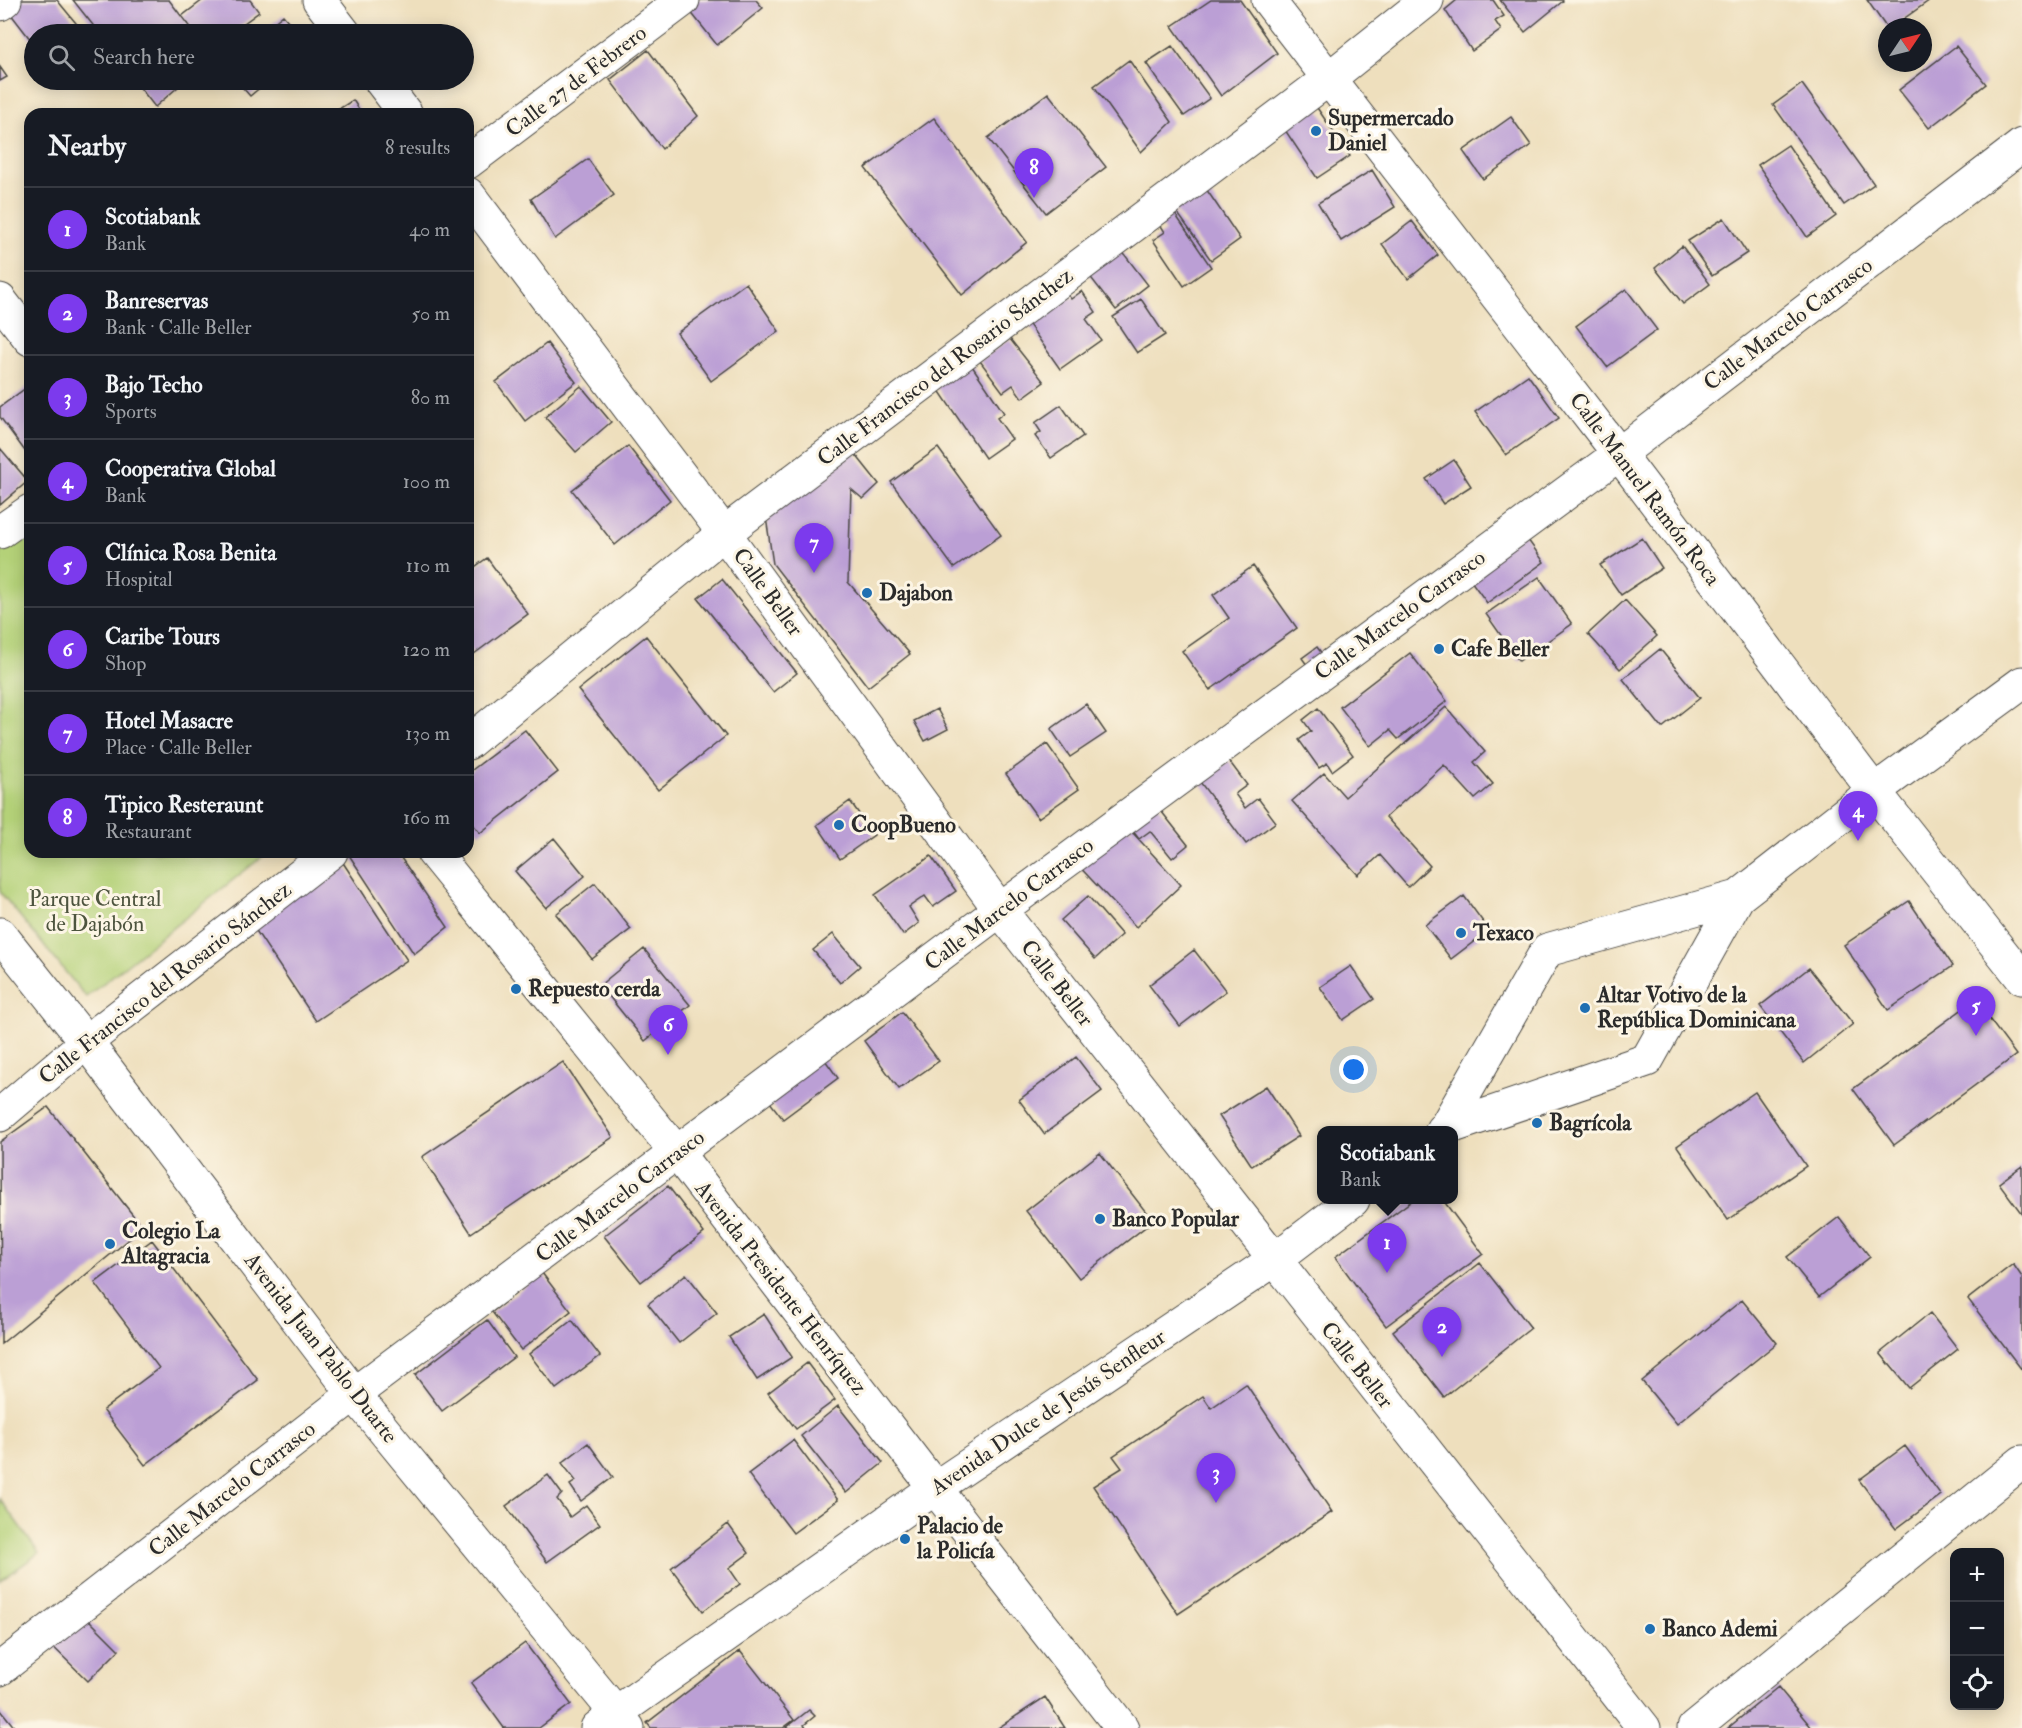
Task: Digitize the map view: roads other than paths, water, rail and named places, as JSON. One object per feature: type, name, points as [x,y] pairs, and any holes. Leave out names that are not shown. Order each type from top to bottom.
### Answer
[{"type":"street","points":[[0,4],[5,0]]},
{"type":"street","points":[[319,0],[337,24]]},
{"type":"street","name":"Calle 27 de Febrero","points":[[474,157],[683,0]]},
{"type":"street","name":"Calle Manuel Ramón Roca","points":[[1268,0],[1327,80],[1619,454],[1874,791],[2022,978]]},
{"type":"street","name":"Calle Francisco del Rosario Sánchez","points":[[474,738],[724,533],[1327,80],[1427,0]]},
{"type":"street","points":[[388,90],[401,108]]},
{"type":"street","name":"Calle Marcelo Carrasco","points":[[0,1669],[354,1394],[1000,910],[1619,454],[2022,145]]},
{"type":"street","name":"Calle Beller","points":[[474,202],[724,533],[1000,910],[1644,1728]]},
{"type":"street","points":[[0,300],[24,331]]},
{"type":"street","points":[[0,532],[24,515]]},
{"type":"street","points":[[1446,1126],[1547,950],[1738,897],[1874,791],[2022,683]]},
{"type":"street","name":"Calle Francisco del Rosario Sánchez","points":[[0,1115],[86,1042],[323,858]]},
{"type":"street","name":"Avenida Presidente Henríquez","points":[[438,858],[677,1153],[1122,1728]]},
{"type":"street","points":[[1456,1126],[1647,1060],[1738,897]]},
{"type":"street","name":"Avenida Juan Pablo Duarte","points":[[0,934],[86,1042],[354,1394],[613,1723]]},
{"type":"street","name":"Avenida Dulce de Jesús Senfleur","points":[[613,1723],[935,1488],[1274,1260],[1348,1204]]},
{"type":"street","points":[[1694,1728],[2022,1462]]},
{"type":"place","name":"Supermercado Daniel","points":[[1316,131]]},
{"type":"place","name":"Tipico Resteraunt","points":[[1034,198]]},
{"type":"place","name":"Hotel Masacre","points":[[814,573]]},
{"type":"place","name":"Dajabon","points":[[867,593]]},
{"type":"place","name":"Cafe Beller","points":[[1439,649]]},
{"type":"place","name":"CoopBueno","points":[[839,825]]},
{"type":"place","name":"Cooperativa Global","points":[[1858,841]]},
{"type":"place","name":"Texaco","points":[[1461,933]]},
{"type":"place","name":"Repuesto cerda","points":[[516,989]]},
{"type":"place","name":"Altar Votivo de la República Dominicana","points":[[1585,1008]]},
{"type":"place","name":"Clínica Rosa Benita","points":[[1976,1036]]},
{"type":"place","name":"Caribe Tours","points":[[668,1055]]},
{"type":"place","name":"Bagrícola","points":[[1537,1123]]},
{"type":"place","name":"Banco Popular","points":[[1100,1219]]},
{"type":"place","name":"Colegio La Altagracia","points":[[110,1244]]},
{"type":"place","name":"Scotiabank","points":[[1387,1273]]},
{"type":"place","name":"Banreservas","points":[[1442,1357]]},
{"type":"place","name":"Bajo Techo","points":[[1216,1503]]},
{"type":"place","name":"Palacio de la Policía","points":[[905,1539]]},
{"type":"place","name":"Banco Ademi","points":[[1650,1629]]},
{"type":"park label","name":"Parque Central de Dajabón","points":[[95,912]]}]
